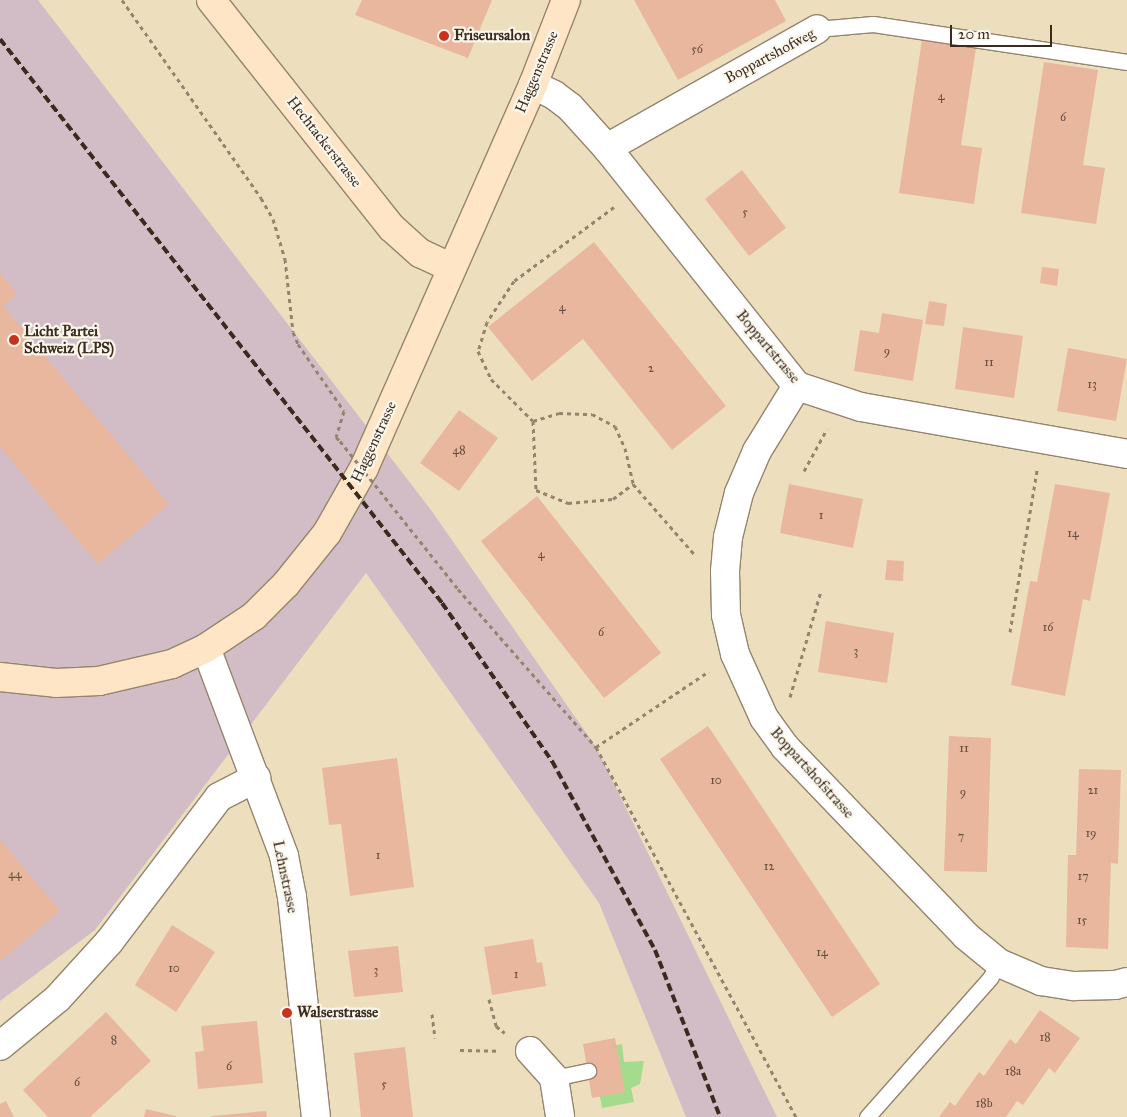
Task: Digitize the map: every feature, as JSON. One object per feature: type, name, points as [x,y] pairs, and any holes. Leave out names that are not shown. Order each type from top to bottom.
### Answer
[{"type":"street","name":"Hechtackerstrasse","points":[[211,0],[392,228],[420,252],[450,267]]},
{"type":"street","name":"Haggenstrasse","points":[[0,677],[56,683],[99,681],[172,664],[206,648],[254,616],[286,584],[327,533],[364,468],[450,267],[533,85],[566,0]]},
{"type":"street","name":"Boppartshofweg","points":[[608,148],[817,29]]},
{"type":"street","name":"Boppartstrasse","points":[[533,85],[554,95],[570,107],[608,148],[797,386],[861,407],[1127,454]]},
{"type":"street","name":"Boppartshofstrasse","points":[[797,386],[757,451],[739,493],[728,537],[726,615],[735,654],[764,718],[785,748],[966,936],[1000,963],[1041,981],[1074,986],[1115,985],[1127,982]]},
{"type":"street","name":"Lehnstrasse","points":[[206,648],[284,856],[292,897],[316,1117]]},
{"type":"street","points":[[0,1046],[58,998],[109,942],[219,797],[256,778]]},
{"type":"street","points":[[530,1051],[554,1078],[560,1117]]},
{"type":"lane","name":"Boppartshofweg","points":[[817,29],[873,24],[1127,62]]},
{"type":"lane","points":[[867,1117],[990,978],[1000,963]]},
{"type":"lane","points":[[554,1078],[588,1072]]},
{"type":"path","points":[[122,0],[261,198],[273,219],[285,259],[293,332],[298,344],[344,411],[336,437],[458,589],[596,747],[796,1117]]},
{"type":"path","points":[[622,201],[514,281],[487,322],[478,351],[492,378],[533,421],[536,490],[568,502],[613,499],[633,484]]},
{"type":"path","points":[[533,421],[559,413],[592,414],[615,426],[625,448],[633,484],[697,558]]},
{"type":"path","points":[[804,471],[831,422]]},
{"type":"path","points":[[1010,632],[1038,465]]},
{"type":"path","points":[[788,701],[821,591]]},
{"type":"path","points":[[596,747],[718,665]]},
{"type":"path","points":[[489,1000],[496,1026],[530,1051]]},
{"type":"path","points":[[432,1014],[435,1038]]},
{"type":"path","points":[[460,1050],[491,1051]]},
{"type":"shaded area","points":[[0,0],[38,0],[431,510],[596,747],[777,1117],[686,1117],[599,903],[366,573],[95,930],[0,1001]]},
{"type":"green space","points":[[622,1044],[624,1062],[644,1061],[640,1084],[631,1088],[634,1102],[602,1108],[592,1050]]},
{"type":"building","name":"Friseursalon","points":[[362,0],[492,0],[468,58],[355,15]]},
{"type":"building","points":[[634,0],[775,0],[786,21],[678,80]]},
{"type":"building","points":[[922,40],[976,48],[961,145],[982,148],[974,204],[899,193]]},
{"type":"building","points":[[1044,62],[1098,70],[1083,165],[1105,168],[1096,224],[1021,213]]},
{"type":"building","points":[[742,170],[786,228],[749,256],[705,199]]},
{"type":"building","points":[[594,242],[726,406],[672,450],[583,339],[532,381],[488,327]]},
{"type":"building","points":[[1042,267],[1059,269],[1057,286],[1040,283]]},
{"type":"building","points":[[0,273],[17,294],[3,306],[169,504],[98,564],[0,447]]},
{"type":"building","points":[[929,301],[947,304],[944,326],[925,324]]},
{"type":"building","points":[[882,313],[923,320],[913,381],[854,371],[860,330],[879,333]]},
{"type":"building","points":[[963,327],[1023,336],[1014,398],[955,389]]},
{"type":"building","points":[[1068,348],[1127,359],[1116,421],[1057,411]]},
{"type":"building","points":[[459,410],[498,438],[459,491],[420,463]]},
{"type":"building","points":[[789,484],[863,499],[853,548],[780,533]]},
{"type":"building","points":[[1055,484],[1110,493],[1090,601],[1083,599],[1065,696],[1011,685],[1030,581],[1037,582]]},
{"type":"building","points":[[537,496],[661,653],[604,698],[481,541]]},
{"type":"building","points":[[887,560],[904,561],[903,581],[885,580]]},
{"type":"building","points":[[826,621],[894,633],[887,683],[818,672]]},
{"type":"building","points":[[708,726],[880,984],[832,1017],[660,759]]},
{"type":"building","points":[[949,736],[991,738],[987,872],[944,871]]},
{"type":"building","points":[[397,758],[414,887],[350,896],[341,824],[329,825],[322,768]]},
{"type":"building","points":[[1079,769],[1121,770],[1118,864],[1111,863],[1108,949],[1066,947],[1068,855],[1076,855]]},
{"type":"building","points":[[0,839],[60,911],[0,961]]},
{"type":"building","points":[[172,925],[215,952],[176,1012],[135,985]]},
{"type":"building","points":[[533,939],[537,963],[542,962],[546,986],[492,995],[484,947]]},
{"type":"building","points":[[398,946],[403,992],[354,997],[348,951]]},
{"type":"building","points":[[1040,1010],[1080,1038],[1055,1073],[1049,1068],[1023,1105],[1017,1101],[1006,1117],[939,1117],[950,1102],[955,1106],[979,1072],[984,1076],[1010,1039],[1016,1044]]},
{"type":"building","points":[[106,1012],[151,1061],[90,1117],[48,1117],[23,1090]]},
{"type":"building","points":[[257,1021],[263,1083],[198,1089],[195,1052],[204,1051],[201,1026]]},
{"type":"building","points":[[615,1038],[625,1092],[592,1098],[583,1044]]},
{"type":"building","points":[[405,1047],[413,1117],[361,1117],[354,1053]]},
{"type":"building","points":[[6,1101],[14,1117],[0,1117],[0,1104]]},
{"type":"building","points":[[146,1109],[176,1116],[176,1117],[144,1117]]},
{"type":"building","points":[[266,1111],[267,1117],[211,1117],[211,1116]]},
{"type":"railway","points":[[0,39],[442,603],[552,761],[655,950],[720,1117]]},
{"type":"place","name":"Friseursalon","points":[[444,36]]},
{"type":"place","name":"Licht Partei Schweiz (LPS)","points":[[14,340]]},
{"type":"place","name":"Walserstrasse","points":[[287,1013]]}]
